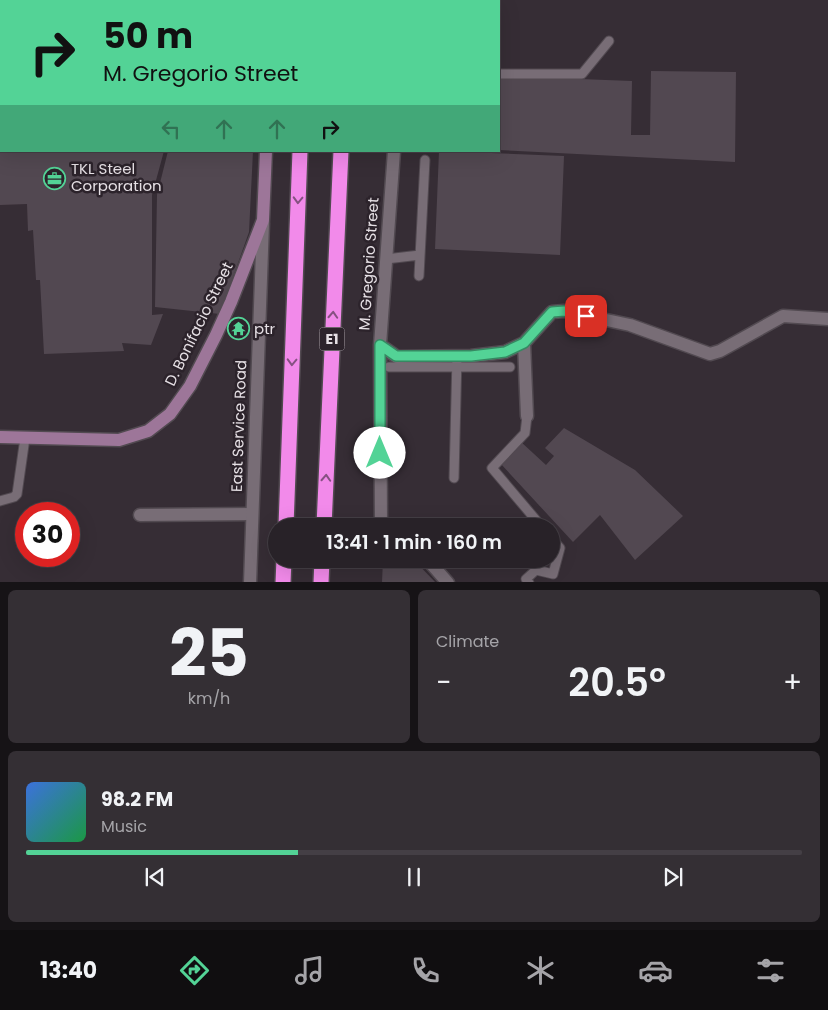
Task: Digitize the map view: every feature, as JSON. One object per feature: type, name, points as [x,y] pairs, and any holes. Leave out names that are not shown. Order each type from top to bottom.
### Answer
[{"type":"highway","points":[[286,518],[300,152]]},
{"type":"highway","name":"E1","points":[[324,518],[341,152]]},
{"type":"highway","points":[[283,582],[284,568]]},
{"type":"highway","points":[[321,582],[322,568]]},
{"type":"main road","name":"East Service Road","points":[[263,220],[266,152]]},
{"type":"main road","name":"D. Bonifacio Street","points":[[0,437],[119,440],[148,431],[170,414],[190,386],[216,334],[231,302],[263,220]]},
{"type":"street","name":"M. Gregorio Street","points":[[394,152],[380,345],[396,356],[456,362],[505,352],[524,343],[552,312],[564,311],[630,325],[710,354],[720,351],[783,316],[828,319]]},
{"type":"street","name":"East Service Road","points":[[250,582],[263,220]]},
{"type":"street","points":[[524,343],[527,416]]},
{"type":"street","points":[[380,345],[381,518]]},
{"type":"street","points":[[140,515],[252,514]]},
{"type":"street","points":[[435,568],[448,582]]},
{"type":"lane","points":[[500,74],[582,74],[609,41]]},
{"type":"lane","points":[[418,276],[425,160]]},
{"type":"lane","points":[[386,259],[420,255]]},
{"type":"lane","points":[[454,478],[456,362]]},
{"type":"lane","points":[[389,366],[456,362],[510,367]]},
{"type":"lane","points":[[527,416],[525,433],[492,468],[534,518]]},
{"type":"lane","points":[[0,501],[14,497],[17,494],[25,438]]},
{"type":"lane","points":[[529,582],[526,579],[536,570],[553,574],[555,568]]},
{"type":"building","points":[[651,71],[736,72],[735,162],[500,150],[500,76],[632,81],[631,135],[650,135]]},
{"type":"building","points":[[0,152],[164,152],[152,195],[152,315],[163,314],[151,345],[122,343],[124,351],[44,354],[40,280],[36,280],[33,230],[28,231],[27,204],[0,205]]},
{"type":"building","points":[[168,152],[253,152],[249,232],[220,314],[155,307],[157,195]]},
{"type":"building","points":[[439,152],[564,156],[560,255],[435,249]]},
{"type":"building","points":[[564,428],[635,470],[683,516],[635,560],[600,515],[573,542],[560,528],[560,518],[551,518],[500,463],[520,441],[546,465],[554,456],[545,448]]},
{"type":"building","points":[[383,568],[422,568],[435,582],[382,582]]},
{"type":"place","name":"TKL Steel Corporation","points":[[55,178]]},
{"type":"place","name":"ptr","points":[[238,329]]},
{"type":"route","points":[[380,453],[380,345],[396,356],[471,356],[505,352],[524,343],[552,312],[564,311],[586,316]]}]
